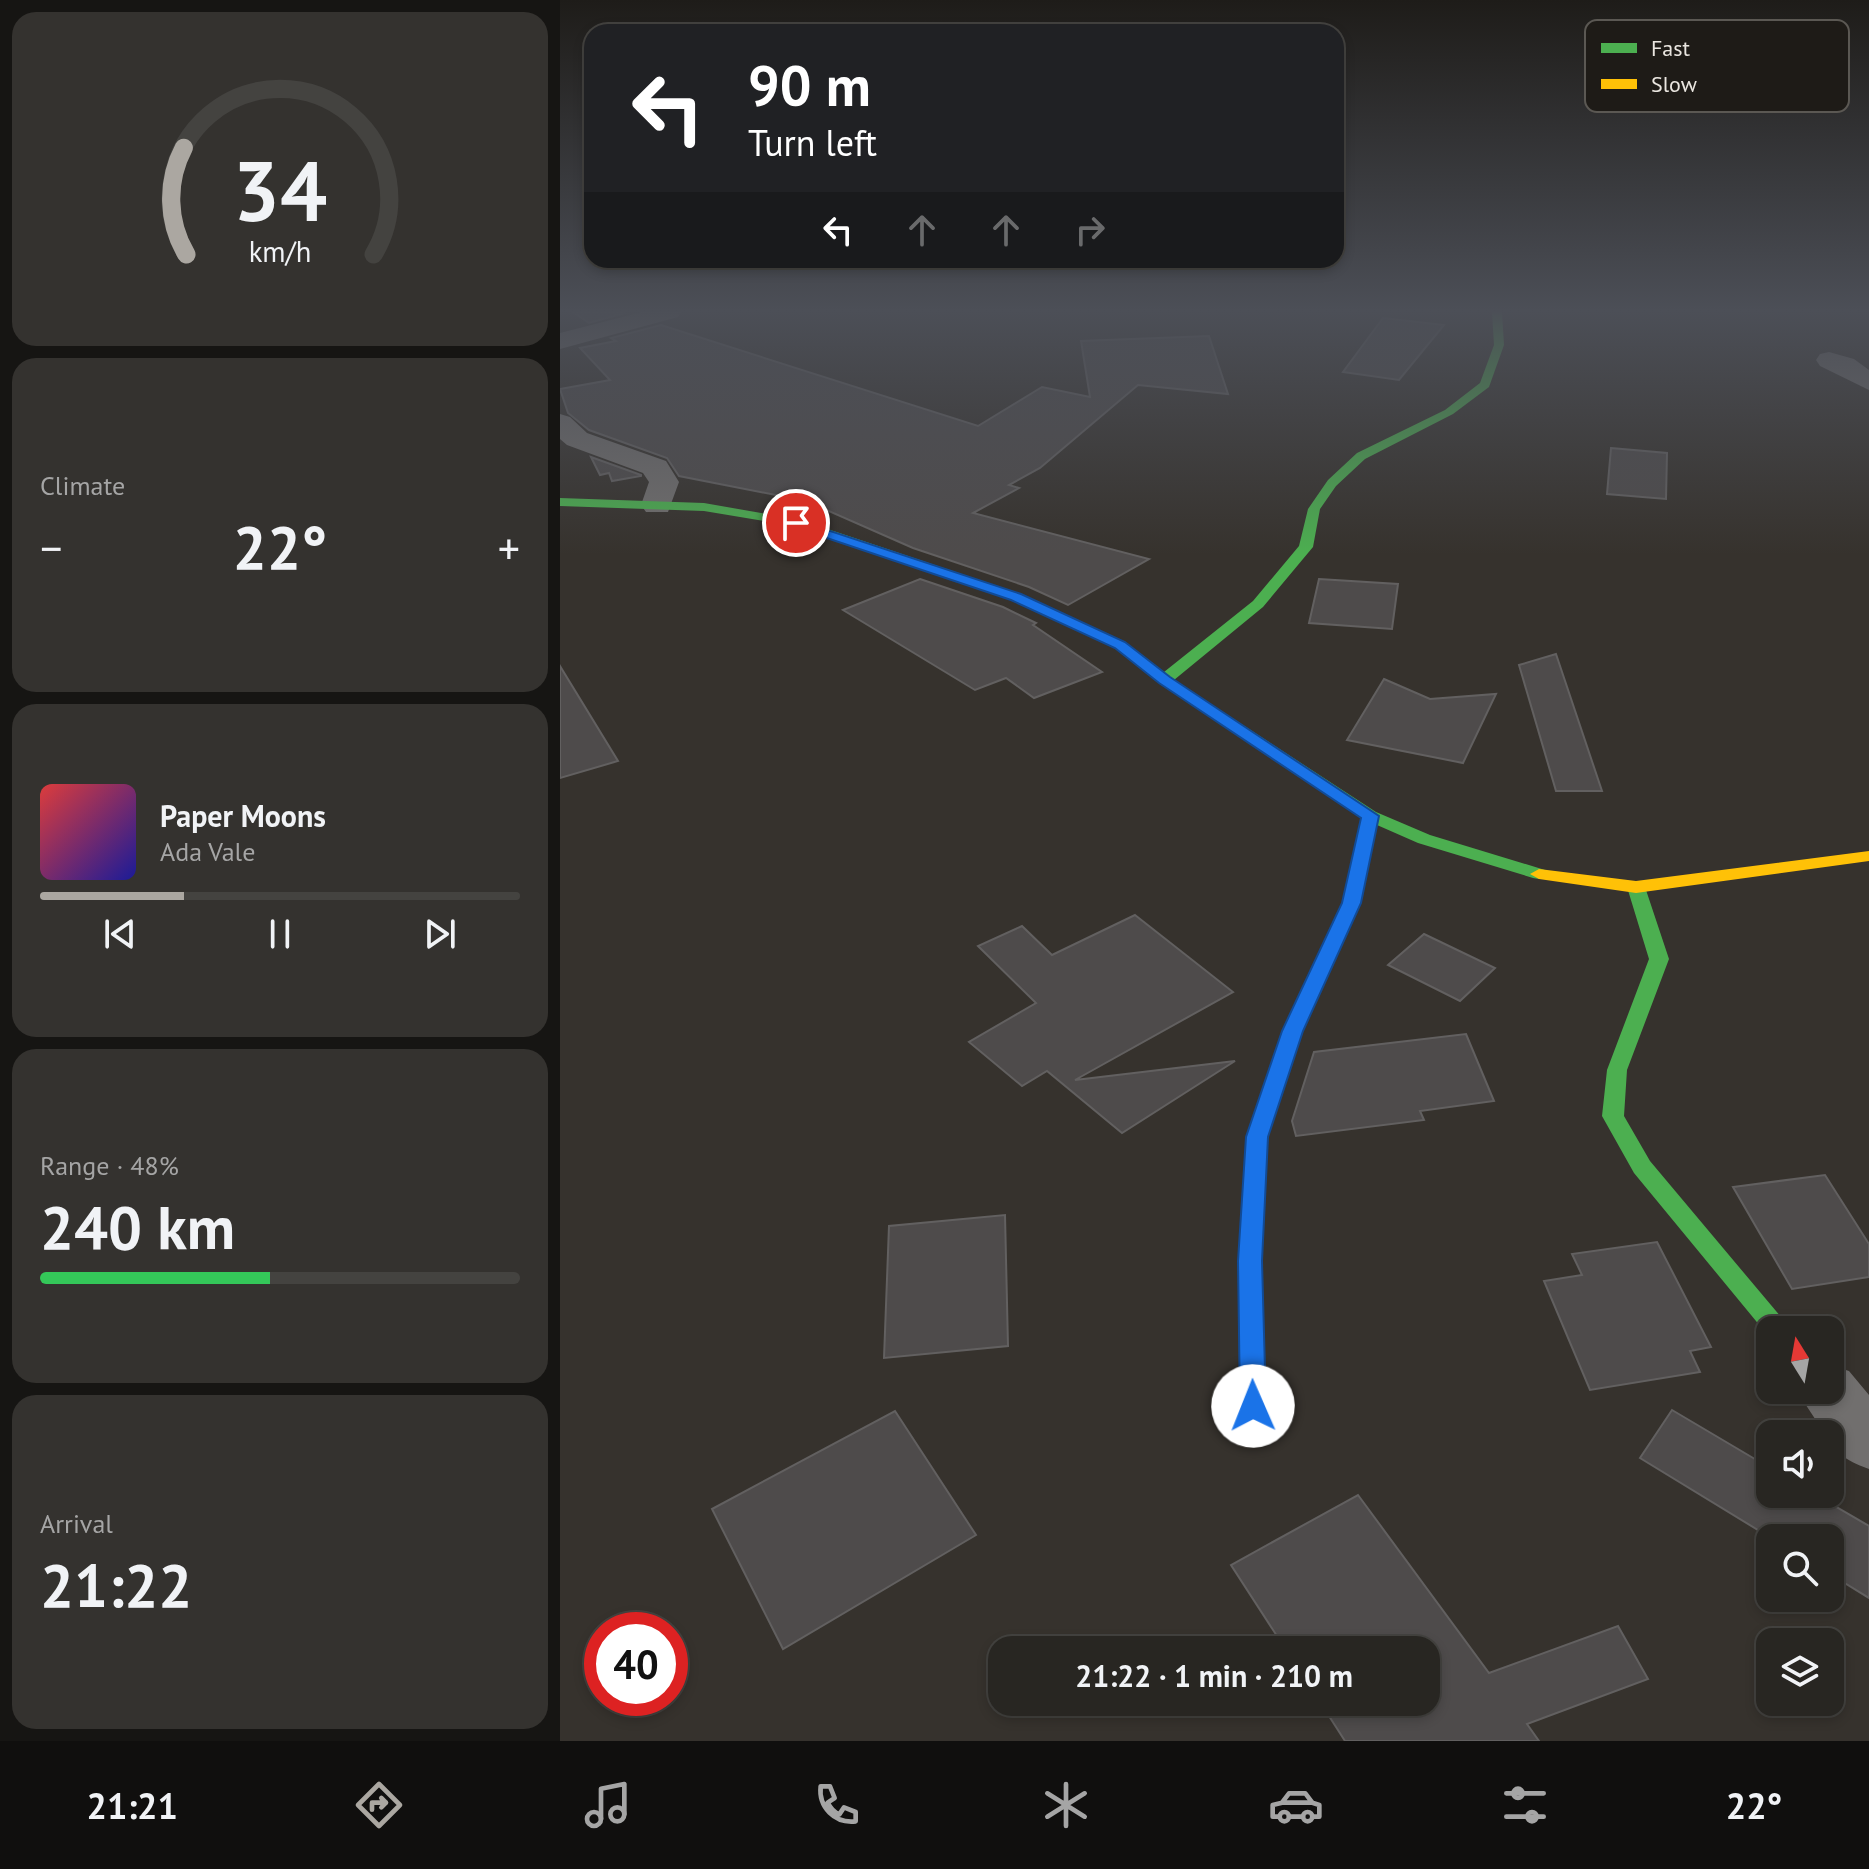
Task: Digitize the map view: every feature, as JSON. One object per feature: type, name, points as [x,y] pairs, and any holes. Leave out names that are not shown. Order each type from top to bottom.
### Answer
[{"type":"street","points":[[1164,680],[1258,604],[1306,547],[1314,509],[1332,483],[1361,456],[1449,412],[1474,393]]},
{"type":"street","points":[[560,423],[577,439],[655,467],[664,482],[657,505]]},
{"type":"street","points":[[560,502],[704,507],[796,523],[905,557],[1016,597],[1120,645],[1164,680],[1370,816],[1424,839],[1525,872],[1636,887],[1716,879],[1869,856]]},
{"type":"street","points":[[1253,1406],[1250,1261],[1257,1137],[1292,1031],[1352,903],[1370,816]]},
{"type":"street","points":[[1636,887],[1659,959],[1617,1070],[1613,1116],[1642,1167],[1765,1316]]},
{"type":"street","points":[[1839,1404],[1869,1441]]},
{"type":"building","points":[[561,393],[875,393],[978,426],[1032,393],[1072,393],[1090,397],[1089,393],[1128,393],[1040,468],[1009,485],[1019,488],[973,513],[1149,559],[1068,605],[1029,587],[913,548],[806,501],[679,476],[667,458],[589,430],[568,413]]},
{"type":"building","points":[[1611,448],[1667,453],[1666,499],[1607,494]]},
{"type":"building","points":[[591,457],[641,476],[612,481],[609,473],[600,475]]},
{"type":"building","points":[[920,579],[1003,607],[1036,623],[1033,625],[1102,672],[1034,698],[1006,678],[975,690],[843,610]]},
{"type":"building","points":[[1319,579],[1398,584],[1392,629],[1309,623]]},
{"type":"building","points":[[1556,654],[1602,791],[1556,791],[1519,665]]},
{"type":"building","points":[[560,666],[618,761],[560,778]]},
{"type":"building","points":[[1384,679],[1430,699],[1496,694],[1463,763],[1347,740]]},
{"type":"building","points":[[1135,915],[1233,992],[1075,1080],[1235,1061],[1122,1133],[1047,1071],[1022,1086],[969,1042],[1036,1003],[978,946],[1022,926],[1052,955]]},
{"type":"building","points":[[1424,934],[1495,968],[1460,1001],[1388,965]]},
{"type":"building","points":[[1466,1034],[1494,1101],[1420,1111],[1424,1120],[1296,1136],[1292,1121],[1314,1052]]},
{"type":"building","points":[[1825,1175],[1869,1244],[1869,1277],[1792,1289],[1733,1187]]},
{"type":"building","points":[[1005,1215],[1008,1346],[884,1358],[889,1226]]},
{"type":"building","points":[[1657,1242],[1711,1347],[1690,1351],[1700,1372],[1590,1390],[1544,1281],[1582,1275],[1572,1254]]},
{"type":"building","points":[[1672,1410],[1756,1460],[1756,1508],[1838,1508],[1869,1526],[1869,1598],[1844,1583],[1844,1524],[1756,1524],[1756,1529],[1640,1458]]},
{"type":"building","points":[[895,1411],[976,1535],[783,1649],[712,1509]]},
{"type":"building","points":[[1358,1495],[1489,1673],[1618,1626],[1648,1679],[1527,1724],[1539,1741],[1345,1741],[1329,1716],[1440,1716],[1440,1636],[1277,1636],[1231,1565]]},
{"type":"traffic: fast","points":[[1164,680],[1258,604],[1306,547],[1314,509],[1332,483],[1361,456],[1449,412],[1474,393]]},
{"type":"traffic: fast","points":[[560,502],[704,507],[796,523],[1016,597],[1120,645],[1164,680],[1370,816],[1424,839],[1539,874]]},
{"type":"traffic: fast","points":[[1253,1406],[1250,1261],[1257,1137],[1292,1031],[1352,903],[1370,816]]},
{"type":"traffic: fast","points":[[1636,887],[1659,959],[1617,1070],[1613,1116],[1642,1167],[1765,1316]]},
{"type":"traffic: slow","points":[[1539,874],[1636,887],[1869,856]]},
{"type":"route","points":[[796,523],[905,557],[1016,597],[1120,645],[1164,680],[1370,816],[1352,903],[1292,1031],[1257,1137],[1250,1261],[1253,1406]]}]
